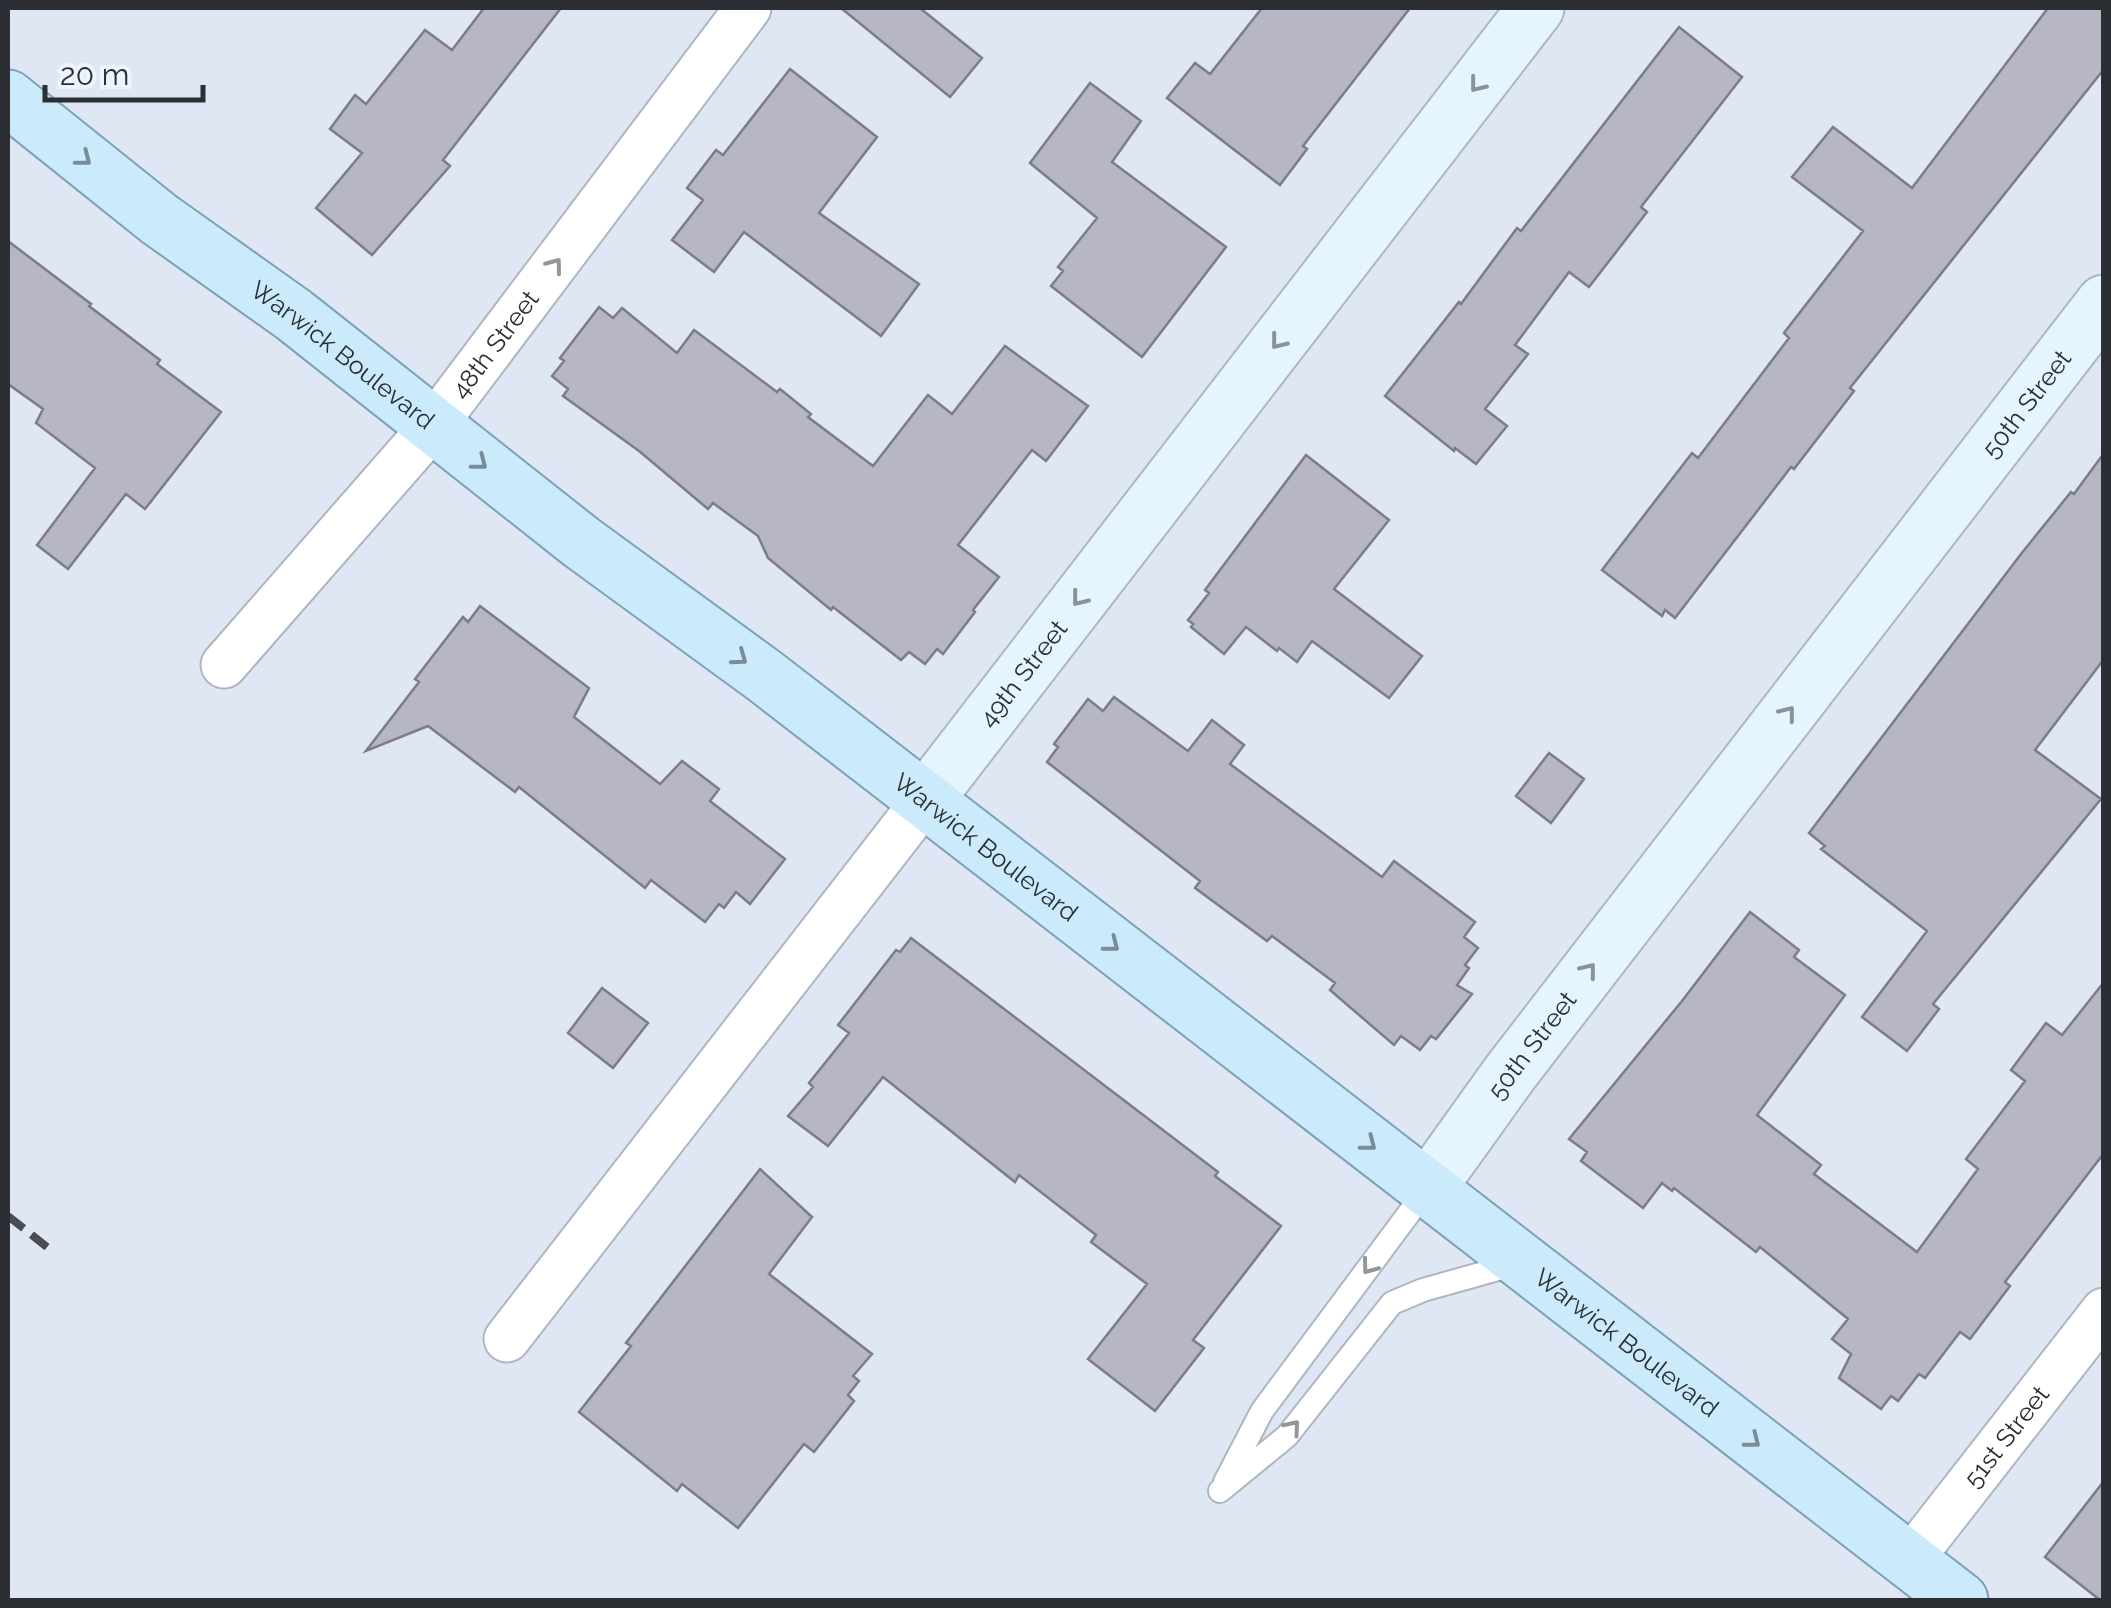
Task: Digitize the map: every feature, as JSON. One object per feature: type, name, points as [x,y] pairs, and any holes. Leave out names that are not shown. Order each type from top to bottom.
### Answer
[{"type":"main road","name":"Warwick Boulevard","points":[[8,98],[159,219],[294,315],[1960,1600]]},
{"type":"street","name":"48th Street","points":[[224,665],[433,426],[748,8]]},
{"type":"street","name":"49th Street","points":[[507,1339],[1536,8]]},
{"type":"street","name":"50th Street","points":[[1427,1189],[1510,1073],[2104,302]]},
{"type":"street","name":"51st Street","points":[[1910,1561],[2104,1312]]},
{"type":"lane","name":"50th Street","points":[[1427,1189],[1262,1412],[1220,1491],[1287,1436],[1392,1303],[1423,1290],[1522,1262]]},
{"type":"building","points":[[484,8],[561,8],[443,160],[450,166],[372,255],[316,208],[362,153],[330,129],[355,95],[366,104],[425,30],[452,50]]},
{"type":"building","points":[[841,8],[920,8],[982,58],[950,97]]},
{"type":"building","points":[[1262,8],[1410,8],[1303,146],[1307,149],[1280,185],[1167,98],[1195,63],[1210,74]]},
{"type":"building","points":[[2048,8],[2104,8],[2104,69],[1850,388],[1854,391],[1675,618],[1665,610],[1662,616],[1602,570],[1692,453],[1698,458],[1789,338],[1784,333],[1863,231],[1792,177],[1833,127],[1912,188]]},
{"type":"building","points":[[1679,27],[1742,77],[1641,207],[1647,212],[1589,287],[1569,272],[1515,345],[1528,354],[1485,409],[1507,426],[1476,464],[1385,396],[1517,228],[1521,231]]},
{"type":"building","points":[[790,69],[877,137],[819,213],[919,284],[881,336],[744,232],[714,272],[672,240],[703,200],[687,188],[716,150],[723,155]]},
{"type":"building","points":[[1090,83],[1141,121],[1112,162],[1226,247],[1142,357],[1051,286],[1063,271],[1058,267],[1097,218],[1030,163]]},
{"type":"building","points":[[8,241],[221,412],[145,509],[126,494],[68,569],[37,545],[95,468],[36,423],[43,409],[8,384]]},
{"type":"building","points":[[599,307],[613,318],[622,308],[677,353],[694,330],[777,392],[780,389],[811,414],[808,417],[873,466],[928,395],[952,414],[1005,346],[1088,406],[1046,461],[1032,450],[958,545],[999,577],[975,612],[943,654],[937,649],[925,664],[909,652],[901,660],[768,558],[758,536],[713,503],[708,509],[639,451],[563,396],[568,389],[552,376],[564,361],[560,358]]},
{"type":"building","points":[[2104,453],[2104,659],[2035,750],[2101,799],[1933,1004],[1939,1009],[1907,1051],[1862,1017],[1927,931],[1821,849],[1825,846],[1809,833],[2021,554]]},
{"type":"building","points":[[1306,455],[1389,520],[1334,589],[1422,656],[1389,698],[1312,641],[1297,662],[1246,627],[1224,654],[1191,627],[1193,624],[1188,620],[1209,593],[1205,590]]},
{"type":"building","points":[[480,606],[589,688],[574,717],[660,784],[682,761],[719,789],[710,801],[785,859],[750,904],[736,892],[724,908],[719,904],[705,922],[651,880],[645,888],[519,787],[515,792],[428,726],[366,751],[463,617],[468,622]]},
{"type":"building","points":[[1114,697],[1188,751],[1212,720],[1244,745],[1230,764],[1382,877],[1394,861],[1475,922],[1464,937],[1478,948],[1457,985],[1472,994],[1436,1039],[1431,1036],[1420,1050],[1401,1036],[1394,1045],[1330,990],[1335,983],[1272,936],[1267,941],[1195,888],[1200,881],[1047,762],[1058,747],[1054,744],[1088,699],[1103,711]]},
{"type":"building","points":[[1549,753],[1584,779],[1551,823],[1516,796]]},
{"type":"building","points":[[1750,912],[1799,950],[1794,957],[1845,995],[1757,1115],[1821,1165],[1814,1174],[1917,1252],[1978,1169],[1966,1159],[2025,1081],[2011,1070],[2046,1023],[2062,1035],[2104,982],[2104,1153],[2005,1282],[2010,1286],[1970,1339],[1960,1332],[1925,1378],[1919,1374],[1898,1401],[1891,1396],[1881,1409],[1839,1378],[1851,1354],[1832,1339],[1848,1319],[1760,1247],[1756,1252],[1674,1188],[1672,1191],[1662,1183],[1643,1208],[1581,1161],[1587,1152],[1569,1139]]},
{"type":"building","points":[[911,938],[1218,1172],[1215,1176],[1281,1226],[1193,1340],[1204,1348],[1155,1411],[1088,1359],[1147,1284],[1091,1242],[1096,1235],[1019,1175],[1015,1182],[883,1077],[828,1146],[788,1116],[849,1033],[838,1025],[896,950],[900,952]]},
{"type":"building","points":[[602,988],[648,1023],[613,1068],[568,1033]]},
{"type":"building","points":[[760,1169],[812,1217],[769,1274],[872,1354],[853,1376],[859,1381],[848,1395],[854,1401],[814,1452],[804,1444],[738,1528],[682,1484],[677,1491],[579,1412],[631,1346],[626,1343]]},
{"type":"building","points":[[2104,1481],[2104,1600],[2100,1600],[2045,1557]]},
{"type":"railway","points":[[8,1216],[48,1248]]}]
